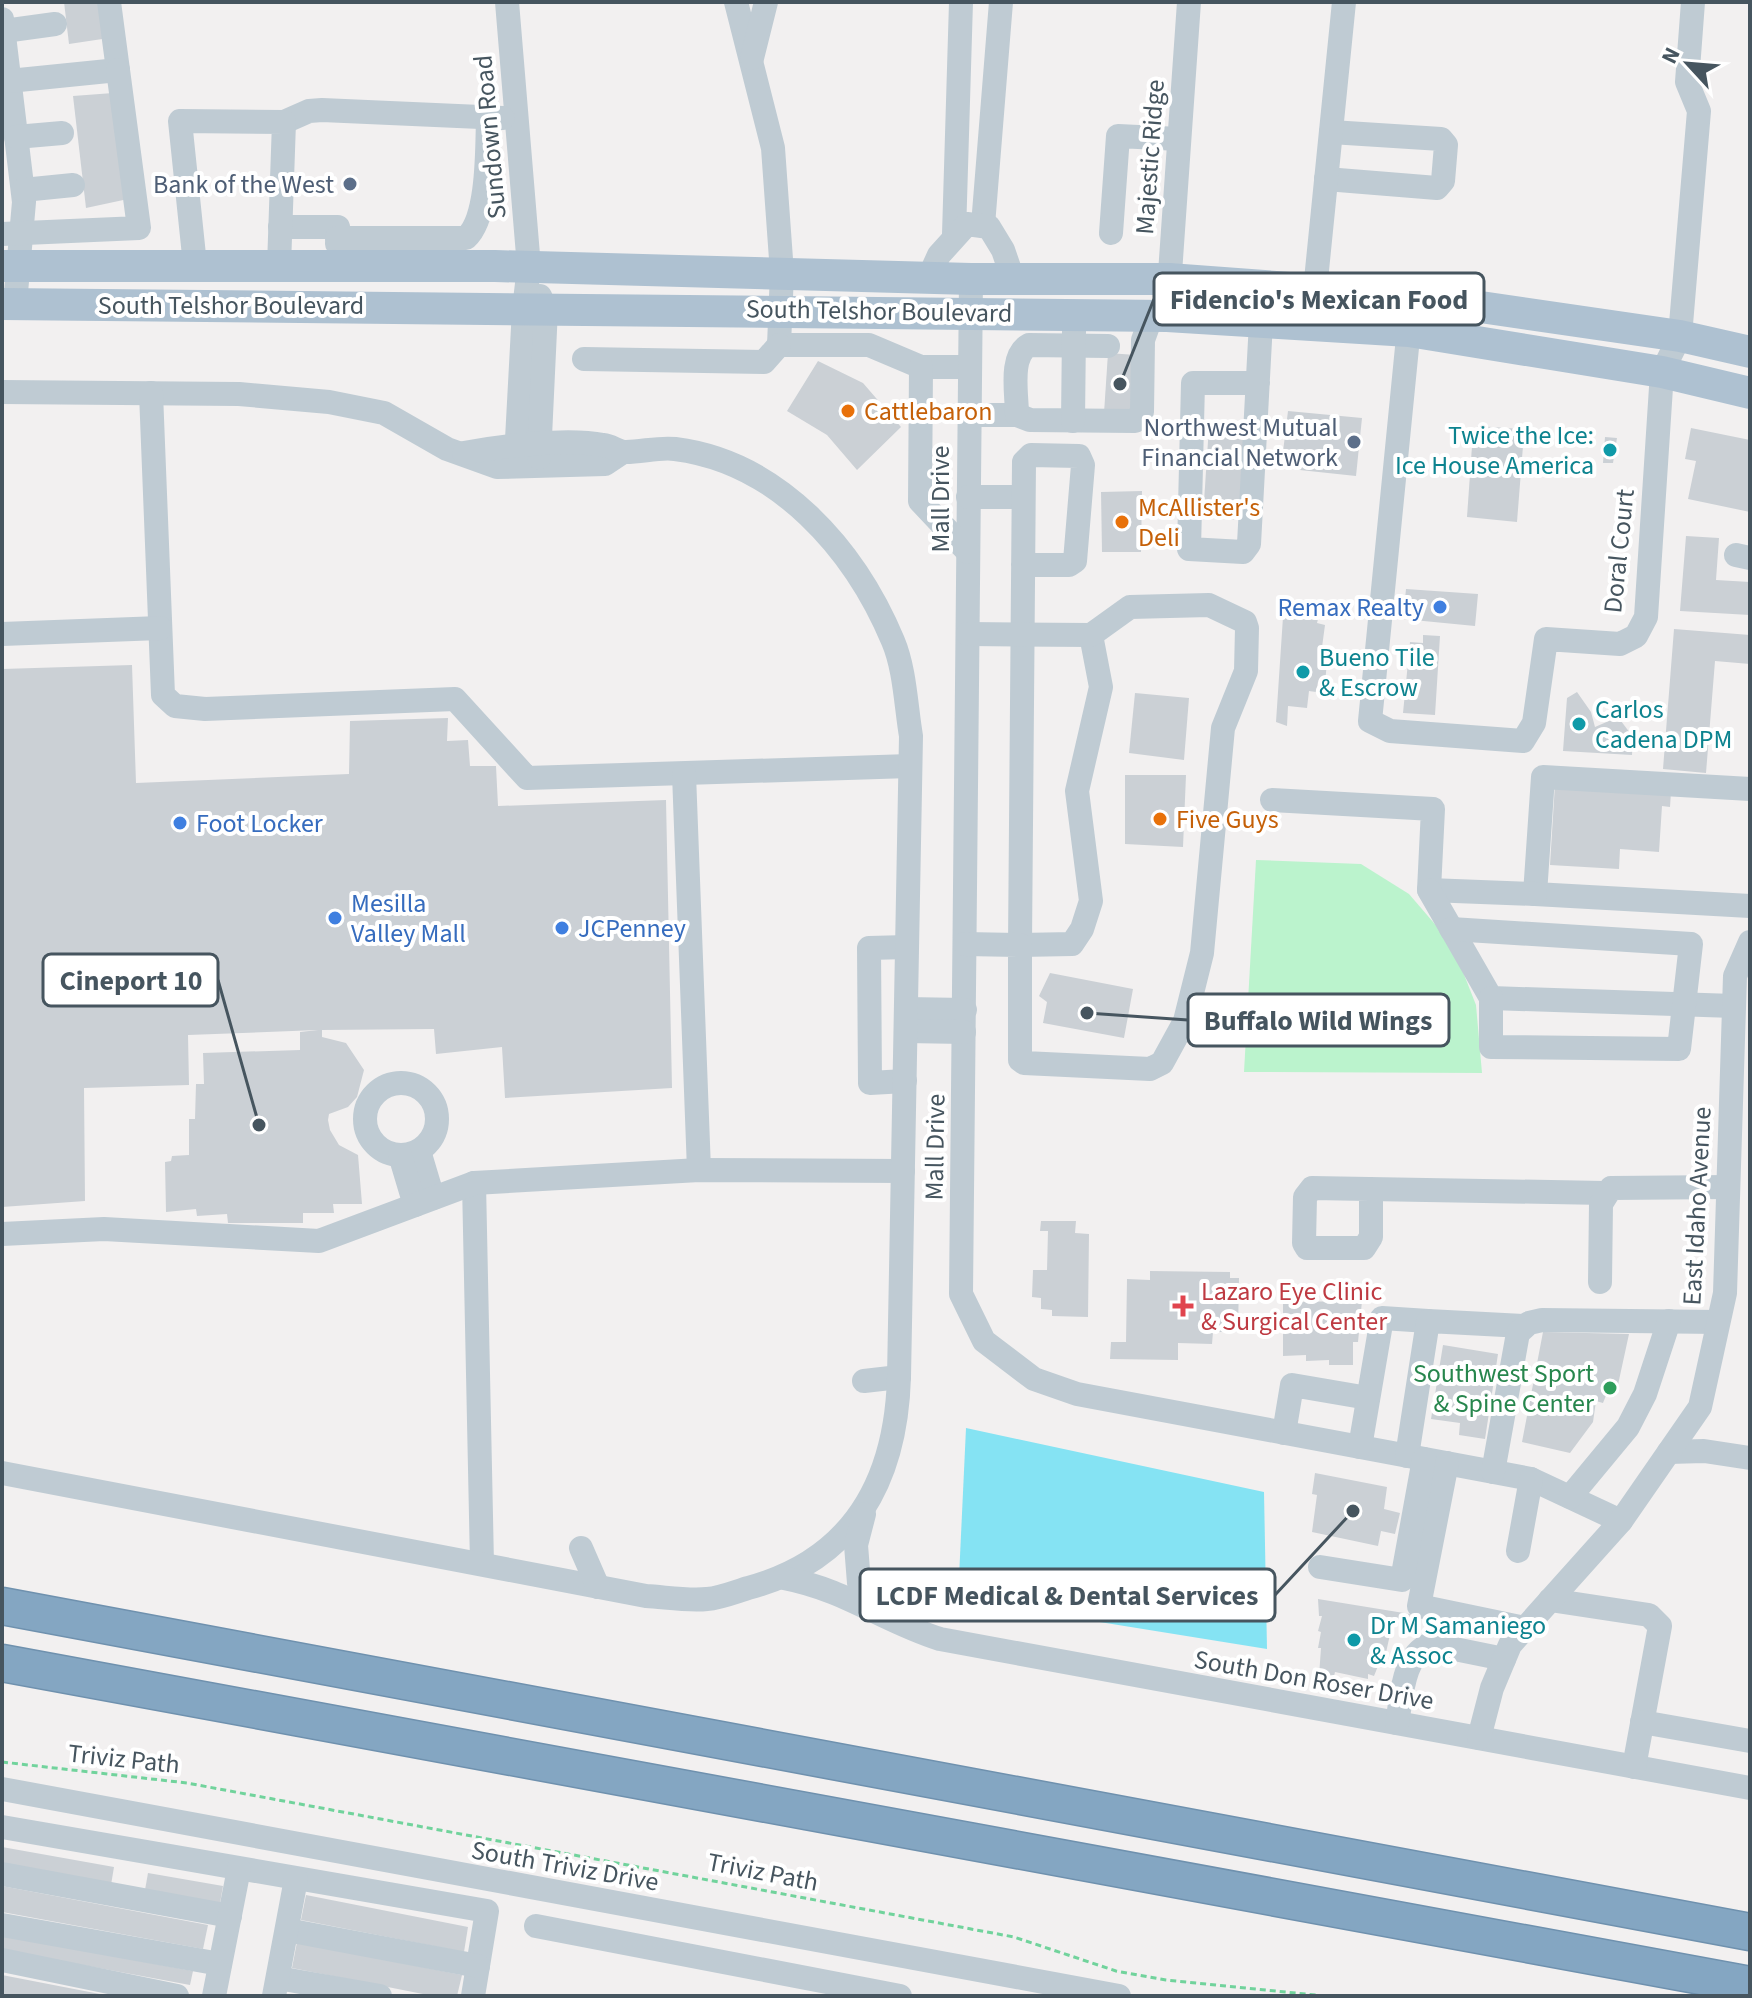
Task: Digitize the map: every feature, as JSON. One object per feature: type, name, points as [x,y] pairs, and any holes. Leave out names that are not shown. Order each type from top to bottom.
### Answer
[{"type":"highway","points":[[2,1606],[1750,1932]]},
{"type":"highway","points":[[2,1663],[1750,1985]]},
{"type":"main road","name":"South Telshor Boulevard","points":[[9,266],[279,266],[337,252],[529,267],[971,279],[1169,279],[1412,297],[1680,336],[1750,352]]},
{"type":"main road","name":"South Telshor Boulevard","points":[[8,304],[970,312],[1074,329],[1160,316],[1409,331],[1662,372],[1750,393]]},
{"type":"street","points":[[11,234],[139,228],[109,2]]},
{"type":"street","name":"Sundown Road","points":[[507,2],[535,309],[528,456]]},
{"type":"street","points":[[584,359],[764,362],[779,345],[782,273],[773,148],[736,2]]},
{"type":"street","points":[[752,58],[766,2]]},
{"type":"street","points":[[954,234],[961,2]]},
{"type":"street","points":[[983,225],[1001,2]]},
{"type":"street","name":"Majestic Ridge","points":[[1073,421],[1135,421],[1140,417],[1143,340],[1160,316],[1169,279],[1189,2]]},
{"type":"street","points":[[1315,290],[1344,2]]},
{"type":"street","points":[[1680,336],[1699,111],[1687,82],[1693,2]]},
{"type":"street","points":[[8,304],[15,183],[3,25],[55,24]]},
{"type":"street","points":[[6,67],[118,70]]},
{"type":"street","points":[[195,265],[180,121],[284,122],[309,111],[322,110],[517,119]]},
{"type":"street","points":[[280,227],[338,227],[337,252],[466,238],[474,231],[482,196],[488,117]]},
{"type":"street","points":[[279,266],[284,122]]},
{"type":"street","points":[[10,128],[62,133]]},
{"type":"street","points":[[1326,179],[1437,188],[1443,181],[1446,145],[1441,139],[1331,132]]},
{"type":"street","points":[[1111,233],[1118,136],[1179,139]]},
{"type":"street","points":[[15,183],[73,185]]},
{"type":"street","points":[[482,196],[523,192]]},
{"type":"street","points":[[929,277],[954,234],[967,224],[989,227],[1003,250],[1013,279]]},
{"type":"street","name":"Mall Drive","points":[[971,279],[961,1294],[984,1341],[1034,1379],[1077,1394],[1531,1479],[1621,1521]]},
{"type":"street","points":[[1409,331],[1412,297]]},
{"type":"street","points":[[1258,383],[1193,383],[1189,549],[1243,552],[1249,544],[1258,383],[1261,322]]},
{"type":"street","points":[[969,415],[1017,415],[1030,420],[1073,421],[1074,329]]},
{"type":"street","points":[[1017,415],[1017,359],[1021,349],[1074,329],[1108,346]]},
{"type":"street","name":"Doral Court","points":[[1409,331],[1370,721],[1390,731],[1523,741],[1534,723],[1546,639],[1620,644],[1636,636],[1646,617],[1662,372],[1680,336]]},
{"type":"street","points":[[779,345],[869,345],[921,367],[969,367]]},
{"type":"street","points":[[921,367],[920,501],[968,552]]},
{"type":"street","points":[[2,392],[239,394],[329,402],[384,413],[416,433],[464,453],[605,464],[623,452]]},
{"type":"street","points":[[464,453],[497,429],[531,392],[557,427],[585,445]]},
{"type":"street","points":[[151,393],[163,695],[175,706],[205,709],[455,699],[527,778],[910,766]]},
{"type":"street","points":[[528,456],[585,445],[603,445],[623,452],[673,449],[714,458],[758,476],[802,509],[854,565],[895,643],[911,736],[898,1420],[887,1462],[867,1504],[856,1545],[852,1589],[784,1578]]},
{"type":"street","points":[[968,634],[1022,634],[1091,635],[1130,607],[1209,605],[1245,622],[1246,671],[1223,728],[1202,953],[1185,1021],[1162,1063],[1150,1069],[1024,1063],[1020,1060],[1020,945],[1022,634],[1023,565],[1023,497],[1026,458],[1079,456],[1083,460],[1075,561],[1069,565],[1023,565]]},
{"type":"street","points":[[968,497],[1023,497]]},
{"type":"street","points":[[2,634],[160,628]]},
{"type":"street","points":[[965,944],[1072,944],[1078,939],[1091,901],[1077,791],[1101,687],[1091,635]]},
{"type":"street","points":[[684,774],[699,1170]]},
{"type":"street","points":[[1535,894],[1543,777],[1750,789]]},
{"type":"street","points":[[1272,800],[1433,809],[1429,890],[1451,929],[1491,998],[1491,1047],[1679,1049],[1691,944],[1451,929]]},
{"type":"street","points":[[1429,890],[1750,906]]},
{"type":"street","name":"East Idaho Avenue","points":[[1479,1738],[1492,1688],[1510,1645],[1621,1521],[1700,1407],[1725,1293],[1728,1187],[1741,1062],[1734,1006],[1735,976],[1750,942]]},
{"type":"street","points":[[905,1081],[870,1083],[869,948],[907,947]]},
{"type":"street","points":[[1491,998],[1734,1006]]},
{"type":"street","points":[[906,1020],[964,1021]]},
{"type":"street","points":[[410,1153],[424,1201]]},
{"type":"street","points":[[2,1234],[104,1229],[319,1241],[474,1183],[699,1170],[903,1171]]},
{"type":"street","points":[[474,1183],[482,1564]]},
{"type":"street","points":[[1371,1189],[1605,1193],[1616,1187],[1728,1187]]},
{"type":"street","points":[[1600,1282],[1601,1204],[1605,1193]]},
{"type":"street","points":[[1360,1447],[1382,1318],[1523,1326],[1542,1320],[1718,1322]]},
{"type":"street","points":[[1428,1321],[1419,1606],[1525,1628]]},
{"type":"street","points":[[1570,1497],[1628,1427],[1645,1394],[1669,1321]]},
{"type":"street","points":[[1493,1472],[1518,1333],[1523,1326]]},
{"type":"street","points":[[864,1381],[899,1377]]},
{"type":"street","points":[[1284,1433],[1292,1385],[1368,1398]]},
{"type":"street","points":[[1669,1452],[1704,1451],[1750,1458]]},
{"type":"street","points":[[2,1473],[646,1596],[707,1599],[784,1578],[822,1552],[867,1504]]},
{"type":"street","points":[[1518,1551],[1531,1479]]},
{"type":"street","points":[[1320,1567],[1402,1580],[1422,1533]]},
{"type":"street","points":[[581,1548],[598,1587]]},
{"type":"street","name":"South Don Roser Drive","points":[[822,1552],[852,1589],[875,1608],[905,1628],[940,1639],[1750,1788]]},
{"type":"street","points":[[1550,1600],[1649,1615],[1658,1621],[1660,1626],[1634,1767]]},
{"type":"street","points":[[1397,1723],[1409,1663],[1423,1647],[1430,1644],[1504,1659]]},
{"type":"street","points":[[1642,1722],[1750,1741]]},
{"type":"street","name":"South Triviz Drive","points":[[2,1789],[1119,1996]]},
{"type":"street","points":[[121,1849],[127,1813]]},
{"type":"street","points":[[2,1827],[487,1911],[473,1996]]},
{"type":"street","points":[[214,1996],[239,1869]]},
{"type":"street","points":[[2,1874],[230,1916]]},
{"type":"street","points":[[296,1879],[276,1987],[380,1996]]},
{"type":"street","points":[[590,1937],[601,1902]]},
{"type":"street","points":[[2,1925],[220,1964]]},
{"type":"street","points":[[536,1926],[900,1996]]},
{"type":"street","points":[[748,1967],[756,1928]]},
{"type":"street","points":[[287,1930],[478,1966]]},
{"type":"street","points":[[2,1960],[177,1996]]},
{"type":"path","name":"Triviz Path","points":[[2,1762],[187,1783],[1014,1937],[1129,1973],[1325,1996]]},
{"type":"green space","points":[[1256,860],[1361,864],[1409,894],[1452,944],[1476,1005],[1482,1073],[1244,1072]]},
{"type":"water","points":[[966,1428],[1264,1492],[1267,1649],[958,1599]]},
{"type":"building","points":[[64,2],[104,2],[109,38],[69,44]]},
{"type":"building","points":[[113,93],[128,199],[86,208],[73,96]]},
{"type":"building","points":[[1108,353],[1136,355],[1132,414],[1104,413]]},
{"type":"building","points":[[818,361],[863,383],[901,427],[857,470],[827,435],[787,411]]},
{"type":"building","points":[[1288,411],[1362,418],[1356,476],[1281,468]]},
{"type":"building","points":[[1209,426],[1245,429],[1239,520],[1203,517]]},
{"type":"building","points":[[1478,426],[1520,429],[1524,433],[1517,522],[1467,517],[1473,432]]},
{"type":"building","points":[[1691,428],[1750,440],[1750,512],[1688,499],[1696,461],[1685,459]]},
{"type":"building","name":"Twice the Ice: Ice House America","points":[[1605,437],[1617,438],[1613,463],[1603,463]]},
{"type":"building","name":"McAllister's Deli","points":[[1142,491],[1141,552],[1102,552],[1101,492]]},
{"type":"building","points":[[1686,536],[1719,538],[1716,580],[1750,582],[1750,615],[1680,611]]},
{"type":"building","name":"Remax Realty","points":[[1406,589],[1478,594],[1475,626],[1403,619]]},
{"type":"building","name":"Bueno Tile & Escrow","points":[[1284,602],[1322,603],[1317,623],[1325,625],[1320,662],[1327,661],[1325,684],[1318,682],[1316,692],[1309,691],[1307,708],[1288,706],[1287,726],[1276,722]]},
{"type":"building","points":[[1674,629],[1750,635],[1750,664],[1715,661],[1706,773],[1663,769]]},
{"type":"building","points":[[1423,635],[1440,636],[1435,715],[1403,713],[1410,642],[1423,643]]},
{"type":"building","name":"Mesilla Valley Mall","points":[[132,665],[136,783],[349,774],[350,721],[448,718],[447,741],[468,740],[470,766],[496,766],[498,806],[666,800],[672,1088],[505,1098],[502,1047],[436,1054],[434,1029],[322,1030],[322,1037],[346,1043],[364,1070],[357,1097],[348,1107],[329,1114],[328,1120],[339,1145],[358,1155],[362,1204],[333,1204],[334,1213],[303,1213],[303,1223],[228,1223],[227,1214],[197,1216],[196,1209],[166,1212],[165,1162],[171,1161],[172,1156],[189,1155],[189,1119],[195,1119],[196,1084],[204,1084],[203,1053],[300,1050],[300,1032],[318,1030],[188,1035],[189,1085],[84,1088],[85,1201],[2,1207],[2,669]]},
{"type":"building","name":"Carlos Cadena DPM","points":[[1577,692],[1591,712],[1595,727],[1618,717],[1633,737],[1632,755],[1563,751],[1567,698]]},
{"type":"building","points":[[1135,693],[1189,698],[1184,760],[1129,753]]},
{"type":"building","points":[[1125,775],[1186,775],[1183,847],[1125,844]]},
{"type":"building","points":[[1555,784],[1671,792],[1670,807],[1662,806],[1659,852],[1620,849],[1619,869],[1550,865]]},
{"type":"building","points":[[1050,973],[1133,989],[1124,1038],[1043,1023],[1047,1002],[1039,996]]},
{"type":"building","points":[[1041,1221],[1076,1221],[1075,1233],[1089,1234],[1088,1317],[1052,1316],[1052,1310],[1041,1309],[1041,1298],[1032,1297],[1033,1270],[1047,1270],[1048,1231],[1040,1231]]},
{"type":"building","name":"Lazaro Eye Clinic & Surgical Center","points":[[1150,1271],[1230,1272],[1230,1278],[1239,1278],[1238,1332],[1213,1332],[1212,1344],[1178,1343],[1178,1360],[1110,1359],[1111,1342],[1126,1342],[1127,1279],[1150,1280]]},
{"type":"building","points":[[1362,1301],[1358,1342],[1353,1342],[1353,1365],[1329,1365],[1329,1360],[1306,1361],[1306,1355],[1283,1356],[1283,1302]]},
{"type":"building","name":"Southwest Sport & Spine Center","points":[[1543,1332],[1629,1334],[1616,1394],[1607,1393],[1603,1403],[1596,1401],[1593,1422],[1570,1453],[1522,1442]]},
{"type":"building","points":[[1443,1345],[1498,1354],[1485,1439],[1459,1435],[1460,1423],[1431,1419]]},
{"type":"building","points":[[1315,1473],[1387,1487],[1384,1509],[1400,1513],[1395,1534],[1381,1531],[1378,1546],[1312,1532],[1317,1495],[1312,1494]]},
{"type":"building","name":"Dr M Samaniego & Assoc","points":[[1318,1599],[1410,1614],[1408,1625],[1389,1622],[1391,1630],[1385,1657],[1382,1656],[1374,1676],[1368,1674],[1368,1679],[1335,1672],[1333,1680],[1319,1676],[1321,1632],[1318,1631],[1322,1616],[1319,1616]]},
{"type":"building","points":[[2,1847],[114,1867],[111,1885],[2,1865]]},
{"type":"building","points":[[148,1873],[223,1886],[220,1903],[145,1890]]},
{"type":"building","points":[[2,1886],[208,1925],[203,1949],[2,1912]]},
{"type":"building","points":[[306,1895],[468,1927],[464,1952],[301,1920]]},
{"type":"building","points":[[2,1935],[193,1971],[190,1985],[2,1950]]},
{"type":"building","points":[[297,1942],[462,1975],[457,1996],[433,1996],[292,1968]]},
{"type":"building","points":[[2,1975],[105,1995],[105,1996],[2,1996]]},
{"type":"place","name":"Bank of the West","points":[[350,184]]},
{"type":"place","name":"Fidencio's Mexican Food","points":[[1120,384]]},
{"type":"place","name":"Cattlebaron","points":[[848,411]]},
{"type":"place","name":"Northwest Mutual Financial Network","points":[[1354,442]]},
{"type":"place","name":"Twice the Ice: Ice House America","points":[[1610,450]]},
{"type":"place","name":"McAllister's Deli","points":[[1122,522]]},
{"type":"place","name":"Remax Realty","points":[[1440,607]]},
{"type":"place","name":"Bueno Tile & Escrow","points":[[1303,672]]},
{"type":"place","name":"Carlos Cadena DPM","points":[[1579,724]]},
{"type":"place","name":"Five Guys","points":[[1160,819]]},
{"type":"place","name":"Foot Locker","points":[[180,823]]},
{"type":"place","name":"Mesilla Valley Mall","points":[[335,918]]},
{"type":"place","name":"JCPenney","points":[[562,928]]},
{"type":"place","name":"Buffalo Wild Wings","points":[[1087,1013]]},
{"type":"place","name":"Cineport 10","points":[[259,1125]]},
{"type":"place","name":"Lazaro Eye Clinic & Surgical Center","points":[[1183,1306]]},
{"type":"place","name":"Southwest Sport & Spine Center","points":[[1610,1388]]},
{"type":"place","name":"LCDF Medical & Dental Services","points":[[1353,1511]]},
{"type":"place","name":"Dr M Samaniego & Assoc","points":[[1354,1640]]}]
